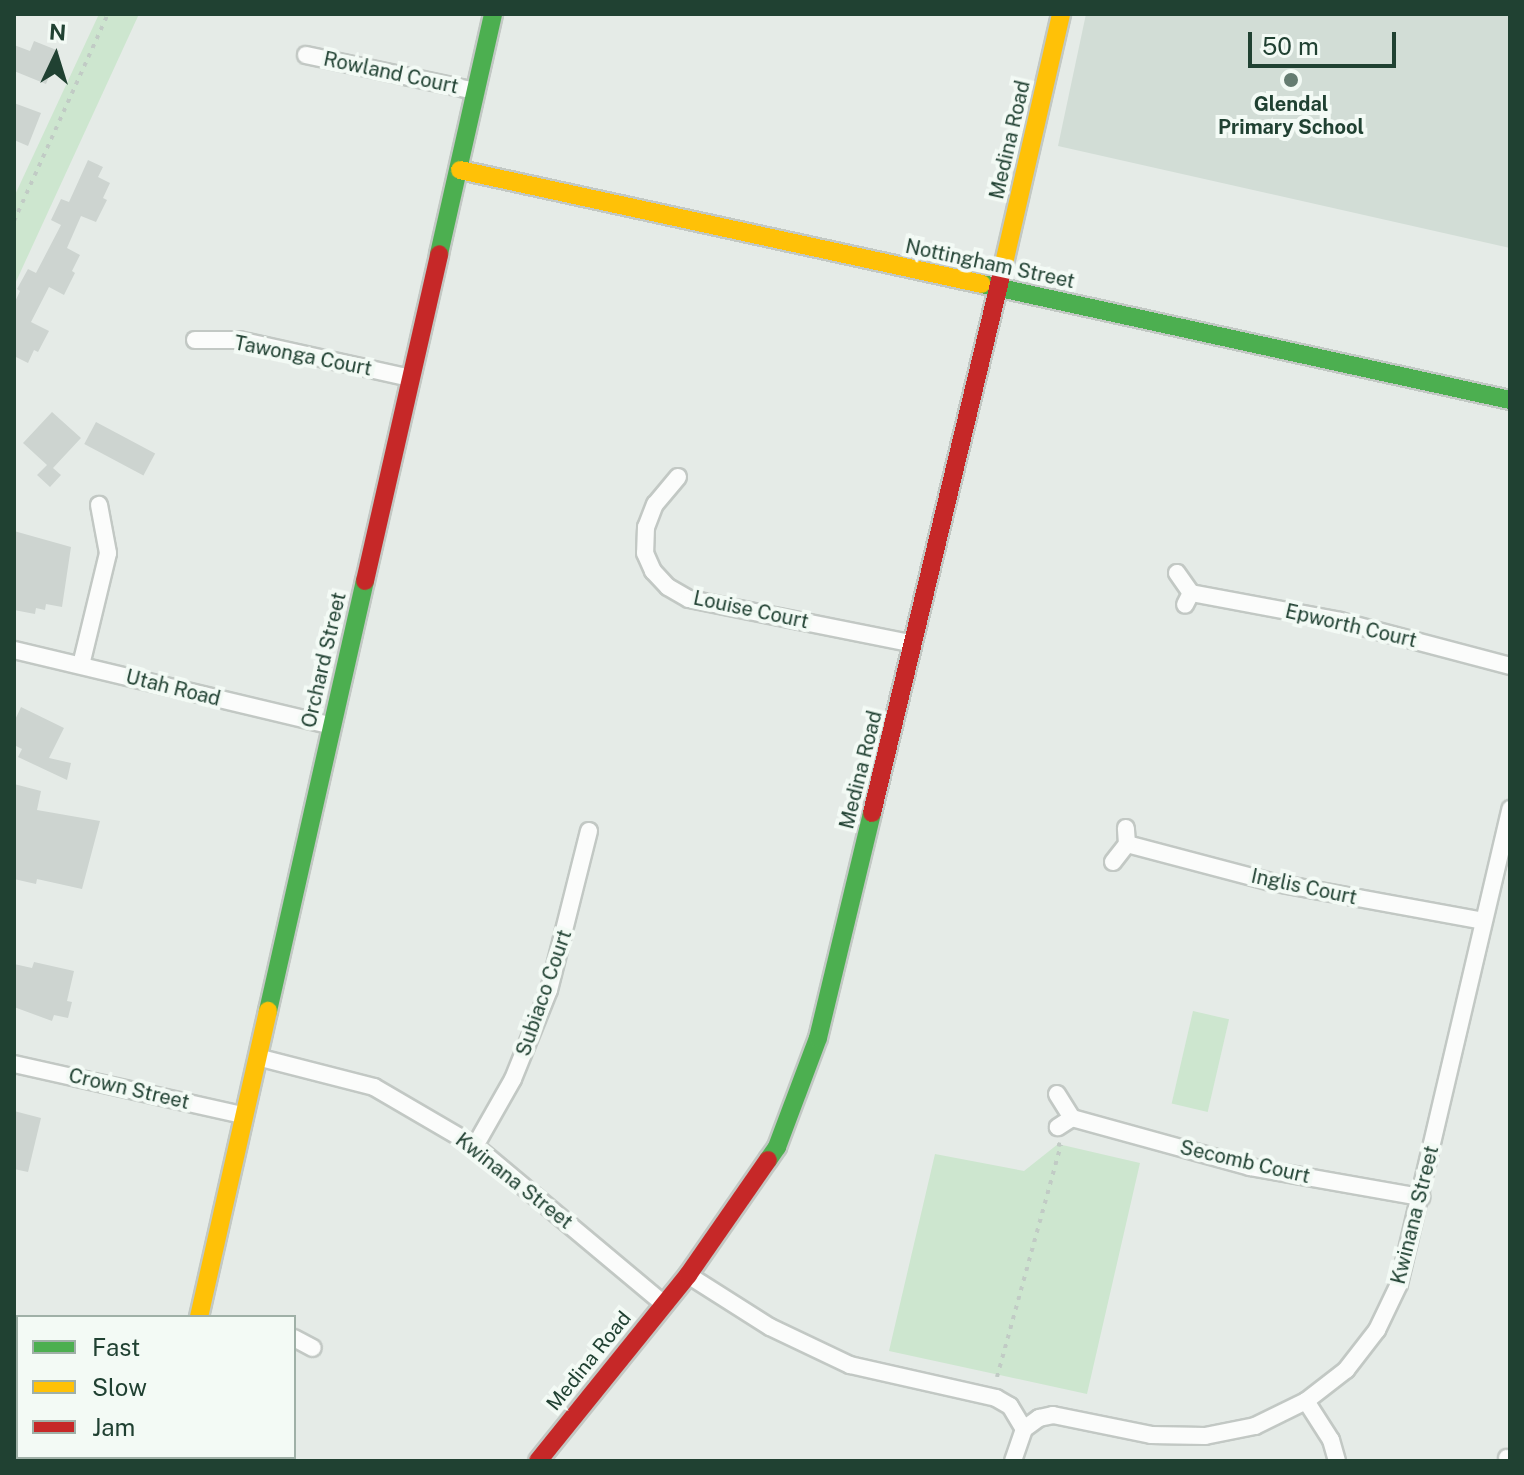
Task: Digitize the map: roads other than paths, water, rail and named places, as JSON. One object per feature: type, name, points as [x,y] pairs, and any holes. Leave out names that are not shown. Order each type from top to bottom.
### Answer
[{"type":"street","name":"Orchard Street","points":[[201,1315],[243,1115],[493,14]]},
{"type":"street","name":"Medina Road","points":[[538,1461],[688,1275],[777,1147],[818,1038],[914,644],[1061,14]]},
{"type":"street","name":"Rowland Court","points":[[306,55],[476,91]]},
{"type":"street","name":"Nottingham Street","points":[[460,170],[1510,400]]},
{"type":"street","name":"Tawonga Court","points":[[195,340],[239,340],[410,378]]},
{"type":"street","name":"Louise Court","points":[[678,477],[655,504],[646,527],[645,553],[653,571],[668,587],[689,599],[914,644]]},
{"type":"street","points":[[81,665],[108,553],[99,505]]},
{"type":"street","name":"Epworth Court","points":[[1177,573],[1188,599],[1340,621],[1510,666]]},
{"type":"street","name":"Utah Road","points":[[14,650],[332,726]]},
{"type":"street","name":"Kwinana Street","points":[[1024,1429],[1039,1418],[1053,1415],[1151,1435],[1205,1436],[1255,1426],[1306,1401],[1346,1370],[1377,1330],[1399,1284],[1510,809]]},
{"type":"street","name":"Subiaco Court","points":[[475,1146],[513,1079],[549,990],[589,831]]},
{"type":"street","name":"Inglis Court","points":[[1113,862],[1126,836],[1271,882],[1483,921]]},
{"type":"street","name":"Kwinana Street","points":[[257,1057],[374,1087],[475,1146],[664,1304]]},
{"type":"street","name":"Crown Street","points":[[14,1064],[243,1115]]},
{"type":"street","name":"Secomb Court","points":[[1057,1094],[1065,1123],[1250,1167],[1421,1197]]},
{"type":"street","points":[[688,1275],[770,1327],[850,1365],[996,1398],[1010,1406],[1024,1429],[1013,1461]]},
{"type":"street","points":[[296,1339],[313,1348]]},
{"type":"street","points":[[1306,1401],[1331,1440],[1337,1461]]},
{"type":"place","name":"Glendal Primary School","points":[[1291,80]]}]
